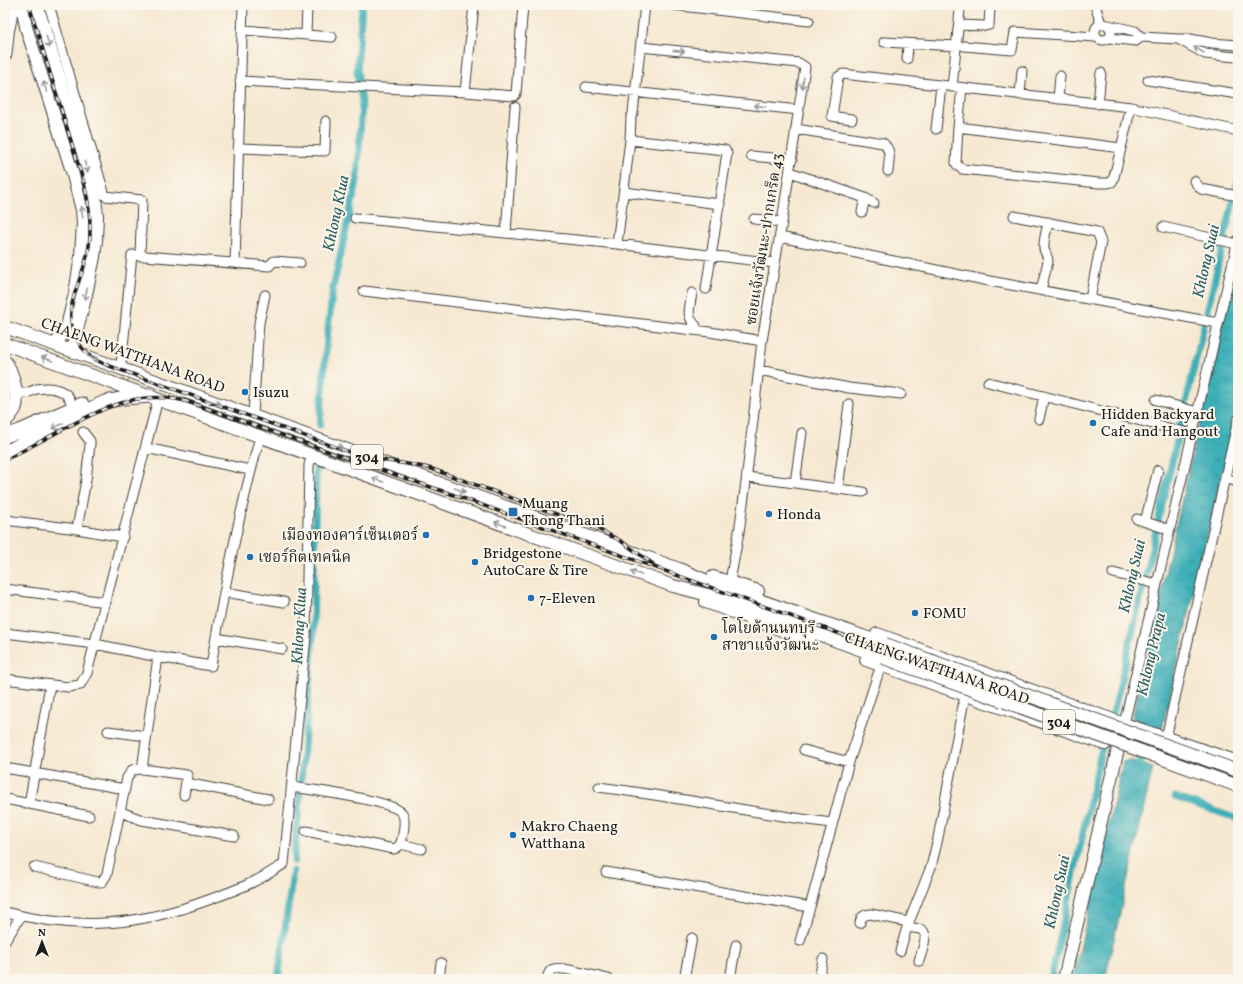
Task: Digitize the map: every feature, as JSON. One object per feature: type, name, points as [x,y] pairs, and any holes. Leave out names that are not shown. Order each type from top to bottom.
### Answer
[{"type":"highway","points":[[5,54],[6,38],[13,5]]},
{"type":"highway","points":[[5,362],[12,378],[16,396],[15,408],[5,421]]},
{"type":"highway","points":[[5,436],[47,420],[72,408],[92,402],[105,402],[124,398],[154,397]]},
{"type":"highway","points":[[5,452],[105,402]]},
{"type":"main road","points":[[22,5],[26,27],[82,210],[81,256],[76,294],[67,326],[56,344]]},
{"type":"main road","points":[[37,5],[82,151],[95,198],[97,215],[97,234],[94,257],[87,292],[74,340],[74,351]]},
{"type":"main road","name":"CHAENG WATTHANA ROAD","points":[[5,327],[56,344],[679,569],[719,586],[1238,771]]},
{"type":"main road","name":"CHAENG WATTHANA ROAD","points":[[5,344],[673,586],[716,596],[881,661],[942,687],[1236,789]]},
{"type":"main road","name":"CHAENG WATTHANA ROAD","points":[[679,569],[730,581],[1115,720],[1238,762]]},
{"type":"main road","name":"CHAENG WATTHANA ROAD","points":[[881,661],[1236,789]]},
{"type":"main road","points":[[942,687],[952,685],[957,681],[959,674],[958,667],[953,661]]},
{"type":"main road","points":[[968,696],[961,683],[964,675],[970,671],[979,670]]},
{"type":"main road","points":[[1031,718],[1040,693]]},
{"type":"main road","points":[[1064,979],[1109,746]]},
{"type":"street","points":[[49,5],[105,196],[142,200],[140,256]]},
{"type":"street","points":[[235,263],[240,81],[244,30],[243,5]]},
{"type":"street","points":[[306,35],[307,5]]},
{"type":"street","points":[[465,92],[474,5]]},
{"type":"street","points":[[240,81],[465,92],[514,96],[516,94],[523,5]]},
{"type":"street","points":[[617,244],[645,5]]},
{"type":"street","points":[[673,5],[809,21]]},
{"type":"street","points":[[952,88],[960,46],[958,25],[960,10],[956,5]]},
{"type":"street","points":[[1095,5],[1105,24],[1110,28],[1112,33],[1109,38]]},
{"type":"street","points":[[958,25],[989,25],[990,7]]},
{"type":"street","points":[[1096,37],[1095,29],[1097,26],[1105,24],[1135,32],[1141,37],[1190,39],[1212,43],[1238,45],[1235,52],[1237,58],[1205,54],[1178,39]]},
{"type":"street","points":[[244,30],[332,37]]},
{"type":"street","points":[[884,42],[1012,50],[1015,32],[1096,37],[1101,40],[1109,38],[1136,41],[1141,37]]},
{"type":"street","points":[[907,59],[908,44]]},
{"type":"street","name":"ซอยแจ้งวัฒนะ-ปากเกร็ด 43","points":[[641,47],[799,63],[805,67],[780,237],[762,340],[747,477],[730,581]]},
{"type":"street","points":[[1020,95],[1022,70]]},
{"type":"street","points":[[1098,104],[1101,73]]},
{"type":"street","points":[[852,118],[837,118],[832,116],[838,77],[843,74],[1131,108],[1238,130]]},
{"type":"street","points":[[1058,99],[1060,76]]},
{"type":"street","points":[[1148,80],[1238,94]]},
{"type":"street","points":[[936,129],[941,86]]},
{"type":"street","points":[[586,87],[635,91],[799,110]]},
{"type":"street","points":[[962,88],[956,163],[962,169],[1108,183],[1112,182],[1131,108]]},
{"type":"street","points":[[506,233],[515,107]]},
{"type":"street","points":[[238,148],[325,151],[326,121]]},
{"type":"street","points":[[958,127],[1121,148]]},
{"type":"street","points":[[796,129],[883,143],[887,146],[889,154],[888,171]]},
{"type":"street","points":[[630,140],[725,150],[727,153],[706,289]]},
{"type":"street","points":[[751,156],[792,160]]},
{"type":"street","points":[[790,172],[864,198],[874,203]]},
{"type":"street","points":[[1194,181],[1201,189],[1235,195]]},
{"type":"street","points":[[624,192],[720,204]]},
{"type":"street","points":[[862,212],[864,198]]},
{"type":"street","points":[[1014,216],[1097,232],[1101,242],[1090,299]]},
{"type":"street","points":[[355,218],[617,244],[775,263]]},
{"type":"street","points":[[754,218],[782,222]]},
{"type":"street","points":[[1041,290],[1048,261],[1048,256],[1044,251],[1044,245],[1048,222]]},
{"type":"street","points":[[1115,720],[1154,583],[1189,433],[1190,410],[1211,322],[1235,242],[1163,227]]},
{"type":"street","points":[[82,234],[97,234]]},
{"type":"street","points":[[780,237],[1041,290],[1211,322]]},
{"type":"street","points":[[120,368],[132,256],[269,266],[274,261],[300,263]]},
{"type":"street","points":[[364,291],[697,330],[762,340]]},
{"type":"street","points":[[692,293],[689,316],[697,330]]},
{"type":"street","points":[[253,416],[259,323],[265,295]]},
{"type":"street","points":[[759,370],[849,388],[901,394]]},
{"type":"street","points":[[5,382],[15,392],[25,393],[37,389],[47,388],[61,391],[69,396],[72,408]]},
{"type":"street","points":[[988,382],[1189,433]]},
{"type":"street","points":[[1039,419],[1044,396]]},
{"type":"street","points":[[5,679],[68,687],[80,685],[87,673],[146,448],[154,397]]},
{"type":"street","points":[[1156,400],[1190,410]]},
{"type":"street","points":[[838,490],[849,404]]},
{"type":"street","points":[[1166,738],[1238,420]]},
{"type":"street","points":[[77,529],[86,480],[90,444],[90,441],[83,432]]},
{"type":"street","points":[[795,483],[802,434]]},
{"type":"street","points":[[5,633],[95,644],[211,666],[224,592],[250,470],[260,436]]},
{"type":"street","points":[[146,448],[250,470]]},
{"type":"street","points":[[5,912],[54,922],[87,924],[125,922],[156,917],[188,908],[253,882],[284,864],[306,636],[309,465],[312,456]]},
{"type":"street","points":[[1158,470],[1144,522],[1167,529]]},
{"type":"street","points":[[747,477],[838,490],[863,492]]},
{"type":"street","points":[[1225,478],[1238,482]]},
{"type":"street","points":[[5,520],[77,529],[123,538]]},
{"type":"street","points":[[1113,573],[1154,583]]},
{"type":"street","points":[[5,589],[106,602]]},
{"type":"street","points":[[224,592],[284,602]]},
{"type":"street","points":[[216,638],[282,650]]},
{"type":"street","points":[[142,769],[158,657]]},
{"type":"street","points":[[800,941],[831,823],[881,661]]},
{"type":"street","points":[[30,804],[50,685]]},
{"type":"street","points":[[900,950],[907,924],[931,867],[968,696]]},
{"type":"street","points":[[108,731],[146,736]]},
{"type":"street","points":[[804,750],[849,762]]},
{"type":"street","points":[[5,768],[126,789]]},
{"type":"street","points":[[34,867],[102,882],[107,874],[126,789],[127,778],[132,770],[142,769],[187,775],[184,795]]},
{"type":"street","points":[[186,783],[268,799]]},
{"type":"street","points":[[292,787],[350,796],[389,805],[401,811],[404,816],[403,834],[400,844],[398,848],[394,849],[306,831]]},
{"type":"street","points":[[599,787],[659,795],[782,817],[831,823]]},
{"type":"street","points":[[5,799],[89,816]]},
{"type":"street","points":[[121,812],[142,820],[234,836]]},
{"type":"street","points":[[400,844],[422,849]]},
{"type":"street","points":[[606,872],[810,907]]},
{"type":"street","points":[[860,923],[861,918],[864,915],[871,914],[907,924],[923,931],[925,933],[925,940],[919,960]]},
{"type":"street","points":[[5,942],[21,916]]},
{"type":"street","points":[[684,979],[692,938]]},
{"type":"street","points":[[730,979],[736,945]]},
{"type":"street","points":[[819,979],[823,959]]},
{"type":"street","points":[[441,963],[439,978],[449,979]]},
{"type":"street","points":[[546,979],[549,972],[554,969],[564,969],[608,979]]},
{"type":"water","points":[[1238,253],[1238,405],[1162,729],[1132,719]]},
{"type":"water","points":[[1129,760],[1153,768],[1105,979],[1073,979],[1123,762]]},
{"type":"waterway","name":"Khlong Klua","points":[[320,425],[327,338],[333,288],[357,181],[362,102],[357,71],[362,5]]},
{"type":"waterway","name":"Khlong Suai","points":[[1051,979],[1100,756],[1115,706],[1238,180]]},
{"type":"waterway","name":"Khlong Klua","points":[[301,783],[313,636],[316,469]]},
{"type":"waterway","name":"Khlong Prapa","points":[[1138,771],[1150,715]]},
{"type":"waterway","name":"Khlong Klua","points":[[294,861],[300,794]]},
{"type":"waterway","points":[[1175,797],[1238,819]]},
{"type":"waterway","name":"Khlong Klua","points":[[278,979],[293,871]]},
{"type":"railway","points":[[29,5],[84,183],[90,214],[90,238],[87,258],[75,293],[71,316],[72,328],[77,340],[88,354],[104,364],[355,454],[374,459],[432,469],[600,530],[621,541],[653,564]]},
{"type":"railway","points":[[5,460],[82,419],[111,406],[155,397],[171,398],[189,402],[454,495],[910,659],[988,684],[1100,727],[1238,777]]},
{"type":"place","name":"Isuzu","points":[[245,392]]},
{"type":"place","name":"Hidden Backyard Cafe and Hangout","points":[[1093,423]]},
{"type":"place","name":"Muang Thong Thani","points":[[513,512]]},
{"type":"place","name":"Honda","points":[[769,514]]},
{"type":"place","name":"เมืองทองคาร์เซ็นเตอร์","points":[[426,535]]},
{"type":"place","name":"เซอร์กิตเทคนิค","points":[[250,557]]},
{"type":"place","name":"Bridgestone AutoCare & Tire","points":[[475,562]]},
{"type":"place","name":"7-Eleven","points":[[531,598]]},
{"type":"place","name":"FOMU","points":[[915,613]]},
{"type":"place","name":"โตโยต้านนทบุรี สาขาแจ้งวัฒนะ","points":[[714,637]]},
{"type":"place","name":"Makro Chaeng Watthana","points":[[513,835]]}]
